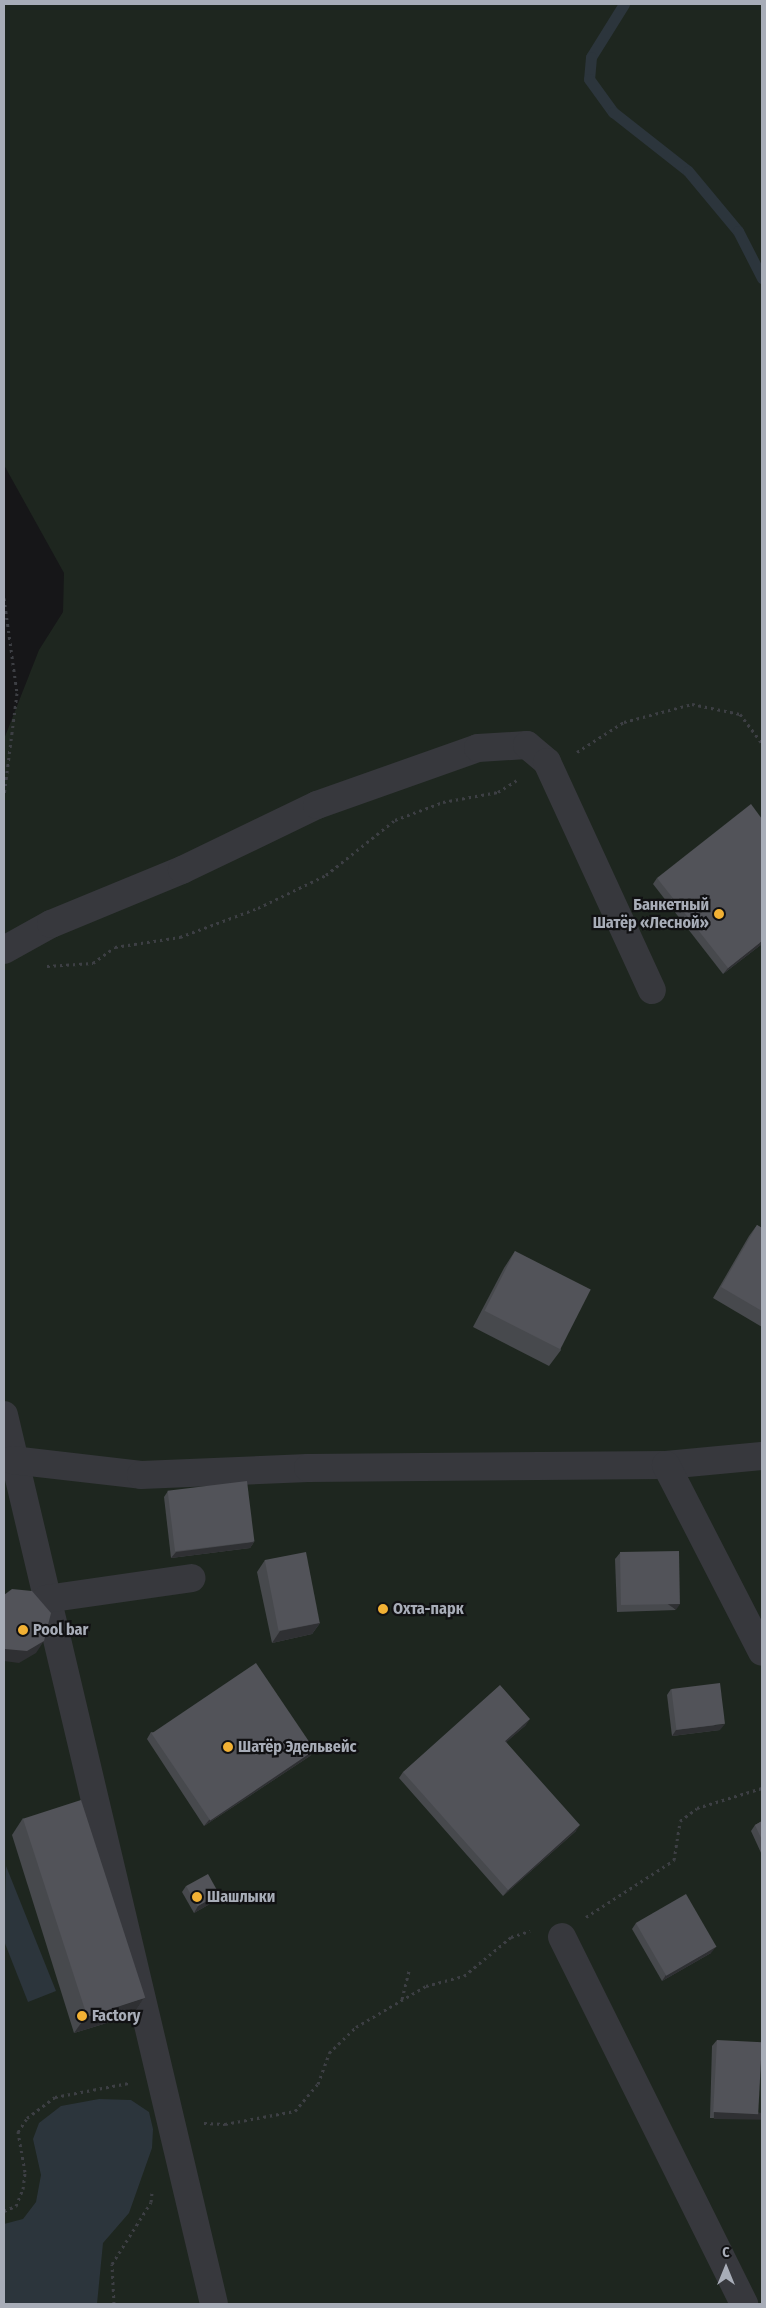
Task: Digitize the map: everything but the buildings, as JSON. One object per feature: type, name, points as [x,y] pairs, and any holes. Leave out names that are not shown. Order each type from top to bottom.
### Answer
[{"type":"lane","points":[[4,950],[51,924],[182,870],[318,805],[478,748],[527,745],[547,762],[652,990]]},
{"type":"lane","points":[[4,1415],[12,1460],[214,2304]]},
{"type":"lane","points":[[12,1460],[141,1474],[308,1468],[666,1465],[762,1456]]},
{"type":"lane","points":[[666,1465],[762,1652]]},
{"type":"lane","points":[[46,1599],[191,1578]]},
{"type":"lane","points":[[562,1936],[744,2304]]},
{"type":"path","points":[[4,598],[17,693],[4,796]]},
{"type":"path","points":[[41,968],[93,963],[116,947],[180,937],[258,908],[326,874],[395,820],[443,802],[498,792],[547,762],[582,750],[624,722],[692,704],[740,714],[762,743]]},
{"type":"path","points":[[168,2108],[204,2122],[225,2124],[295,2110],[318,2084],[330,2053],[356,2026],[426,1986],[464,1976],[511,1937],[531,1931],[562,1936],[674,1860],[680,1821],[697,1808],[762,1788]]},
{"type":"path","points":[[402,2000],[410,1968]]},
{"type":"path","points":[[4,2211],[16,2206],[23,2188],[25,2172],[18,2151],[18,2132],[27,2118],[55,2097],[135,2081]]},
{"type":"path","points":[[130,2082],[135,2088]]},
{"type":"path","points":[[114,2304],[112,2264],[151,2202],[154,2185]]},
{"type":"shaded area","name":"Охта-парк","points":[[4,4],[762,4],[762,2304],[4,2304],[4,739],[39,650],[63,612],[64,573],[4,465]]},
{"type":"shaded area","points":[[6,1866],[56,1991],[28,2002],[4,1941]]},
{"type":"shaded area","points":[[99,2099],[131,2100],[149,2112],[153,2129],[152,2148],[129,2213],[103,2243],[97,2304],[4,2304],[4,2224],[23,2219],[36,2202],[41,2175],[33,2139],[39,2123],[61,2106]]},
{"type":"waterway","points":[[624,4],[591,57],[589,79],[613,112],[688,171],[738,231],[762,278]]},
{"type":"place","name":"Банкетный Шатёр «Лесной»","points":[[719,914]]},
{"type":"place","name":"Охта-парк","points":[[383,1609]]},
{"type":"place","name":"Pool bar","points":[[23,1630]]},
{"type":"place","name":"Шатёр Эдельвейс","points":[[228,1747]]},
{"type":"place","name":"Шашлыки","points":[[197,1897]]},
{"type":"place","name":"Factory","points":[[82,2016]]}]
